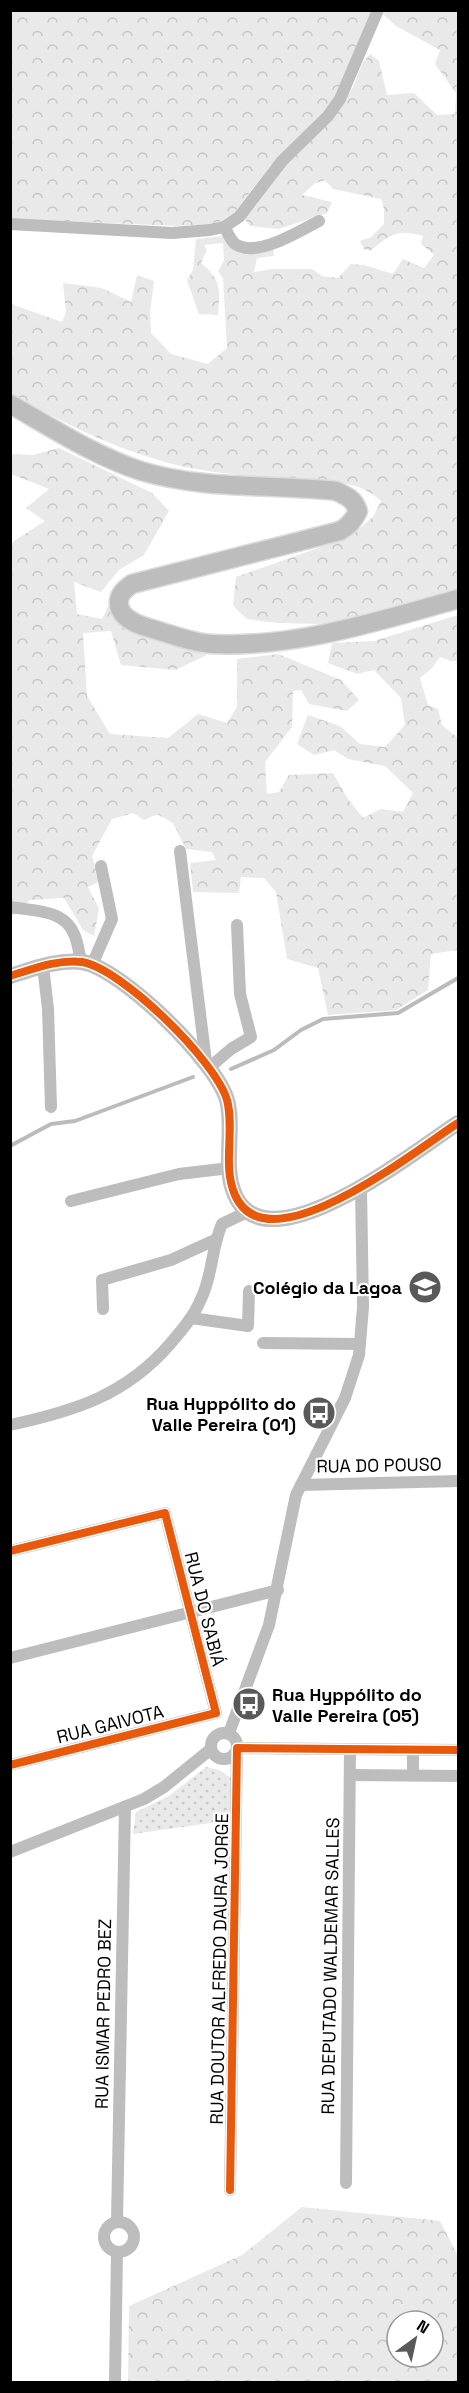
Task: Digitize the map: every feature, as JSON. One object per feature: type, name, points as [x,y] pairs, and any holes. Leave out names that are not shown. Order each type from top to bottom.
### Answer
[{"type":"main road","points":[[10,404],[106,457],[140,470],[189,481],[336,491],[347,495],[355,502],[358,511],[355,518],[340,531],[132,584],[123,590],[118,599],[121,610],[127,618],[136,623],[193,641],[212,644],[247,643],[294,639],[344,629],[459,599]]},
{"type":"main road","points":[[10,976],[57,963],[86,963],[120,980],[180,1035],[208,1065],[222,1088],[228,1106],[230,1168],[234,1193],[246,1212],[257,1217],[284,1217],[323,1205],[361,1188],[459,1122]]},
{"type":"street","points":[[10,224],[172,233],[210,230],[224,226],[244,211],[282,161],[328,116],[340,99],[378,10]]},
{"type":"street","points":[[224,226],[233,242],[250,248],[273,244],[319,221]]},
{"type":"street","points":[[180,852],[208,1065],[251,1037],[240,994],[237,925]]},
{"type":"street","points":[[86,963],[112,919],[101,866]]},
{"type":"street","points":[[10,907],[45,912],[67,922],[86,963]]},
{"type":"street","points":[[43,966],[48,1009],[51,1107]]},
{"type":"street","points":[[71,1201],[179,1174],[230,1168]]},
{"type":"street","points":[[229,1733],[269,1624],[278,1590],[292,1509],[301,1485],[345,1398],[352,1379],[360,1344],[363,1307],[361,1188]]},
{"type":"street","points":[[10,1425],[69,1411],[115,1391],[147,1368],[191,1318],[207,1284],[222,1224],[246,1212]]},
{"type":"street","points":[[103,1309],[102,1280],[171,1260],[217,1239]]},
{"type":"street","points":[[191,1318],[248,1326],[249,1291]]},
{"type":"street","points":[[263,1343],[360,1344]]},
{"type":"street","name":"RUA DO POUSO","points":[[301,1485],[459,1481]]},
{"type":"street","name":"RUA DO SABIÁ","points":[[10,1551],[165,1513],[216,1713]]},
{"type":"street","points":[[10,1658],[278,1590]]},
{"type":"street","name":"RUA GAIVOTA","points":[[10,1765],[216,1713]]},
{"type":"street","points":[[211,1749],[216,1757],[226,1759],[234,1755],[237,1742],[229,1733]]},
{"type":"street","points":[[10,1852],[125,1807],[164,1787],[211,1749],[213,1738],[218,1734],[229,1733]]},
{"type":"street","points":[[237,1748],[459,1750]]},
{"type":"street","name":"RUA DOUTOR ALFREDO DAURA JORGE","points":[[230,2190],[237,1748]]},
{"type":"street","name":"RUA DEPUTADO WALDEMAR SALLES","points":[[346,2183],[350,1749]]},
{"type":"street","points":[[413,1750],[413,1775]]},
{"type":"street","points":[[350,1775],[459,1776]]},
{"type":"street","name":"RUA ISMAR PEDRO BEZ","points":[[117,2221],[125,1807]]},
{"type":"street","points":[[117,2221],[130,2226],[134,2234],[130,2247],[117,2252],[108,2248],[103,2239],[108,2225],[117,2221]]},
{"type":"street","points":[[115,2382],[117,2252]]},
{"type":"green space","points":[[385,10],[458,11],[458,594],[365,619],[320,624],[278,623],[247,619],[233,606],[236,577],[349,537],[373,517],[381,501],[371,493],[348,484],[245,476],[177,465],[112,444],[50,415],[11,393],[11,304],[62,322],[66,312],[63,283],[102,288],[131,302],[137,275],[154,281],[150,313],[151,333],[171,354],[208,364],[227,348],[223,278],[218,271],[224,261],[223,243],[204,245],[207,250],[201,263],[213,275],[218,286],[218,315],[199,314],[187,280],[193,270],[196,239],[225,236],[272,248],[274,256],[257,258],[254,272],[273,269],[312,269],[322,276],[338,278],[351,264],[364,265],[393,274],[403,259],[424,268],[434,255],[421,244],[423,236],[407,233],[394,234],[370,251],[364,249],[360,241],[371,237],[384,224],[381,199],[333,189],[325,180],[314,184],[302,195],[332,202],[327,213],[279,229],[250,226],[243,217],[281,168],[334,118],[353,87],[362,64],[370,54],[379,61],[387,95],[414,93],[437,115],[455,114],[456,93],[435,64],[440,50],[396,26],[383,14]]},
{"type":"green space","points":[[11,11],[371,11],[336,95],[323,114],[270,166],[234,213],[216,224],[179,226],[11,219]]},
{"type":"green space","points":[[59,448],[152,493],[169,511],[144,555],[119,570],[101,592],[74,582],[77,614],[102,619],[112,599],[134,631],[207,655],[175,670],[121,665],[111,631],[83,633],[87,696],[110,734],[168,738],[198,714],[227,723],[237,707],[237,659],[278,654],[341,680],[359,700],[347,711],[309,704],[301,690],[293,691],[292,727],[265,762],[267,794],[279,792],[289,775],[333,773],[348,799],[363,818],[381,809],[403,812],[413,793],[385,766],[348,759],[334,750],[314,755],[297,744],[308,715],[340,726],[360,744],[385,747],[405,725],[401,698],[374,670],[357,674],[328,663],[332,643],[374,641],[458,615],[458,661],[440,657],[420,678],[428,705],[438,709],[442,725],[458,738],[458,950],[431,954],[428,990],[396,1010],[328,1015],[318,968],[287,959],[276,892],[264,878],[241,877],[239,893],[193,892],[190,863],[216,860],[212,852],[186,849],[173,823],[157,814],[144,820],[133,813],[112,819],[92,856],[100,881],[88,887],[99,909],[94,936],[83,930],[64,898],[30,900],[11,917],[11,543],[45,521],[26,508],[49,489],[11,474],[10,454],[33,455]]},
{"type":"green space","points":[[206,1767],[219,1770],[231,1778],[232,1820],[133,1834],[136,1812],[169,1796]]},
{"type":"green space","points":[[302,2207],[440,2221],[458,2256],[458,2382],[128,2382],[129,2306],[242,2255]]},
{"type":"waterway","points":[[231,1069],[274,1050],[301,1030],[323,1019],[398,1013],[458,978]]},
{"type":"waterway","points":[[10,1146],[51,1124],[75,1121],[193,1077]]},
{"type":"cycle path","points":[[10,976],[55,963],[82,962],[99,968],[120,981],[165,1019],[205,1063],[219,1083],[227,1100],[230,1123],[229,1172],[231,1184],[235,1195],[252,1214],[278,1219],[310,1212],[345,1196],[379,1176],[458,1123]]},
{"type":"cycle path","points":[[10,1551],[165,1513],[216,1713],[10,1765]]},
{"type":"cycle path","points":[[230,2190],[237,1748],[458,1750]]},
{"type":"place","name":"Colégio da Lagoa","points":[[425,1287]]},
{"type":"place","name":"Rua Hyppólito do Valle Pereira (01)","points":[[319,1413]]},
{"type":"place","name":"Rua Hyppólito do Valle Pereira (05)","points":[[249,1704]]}]
